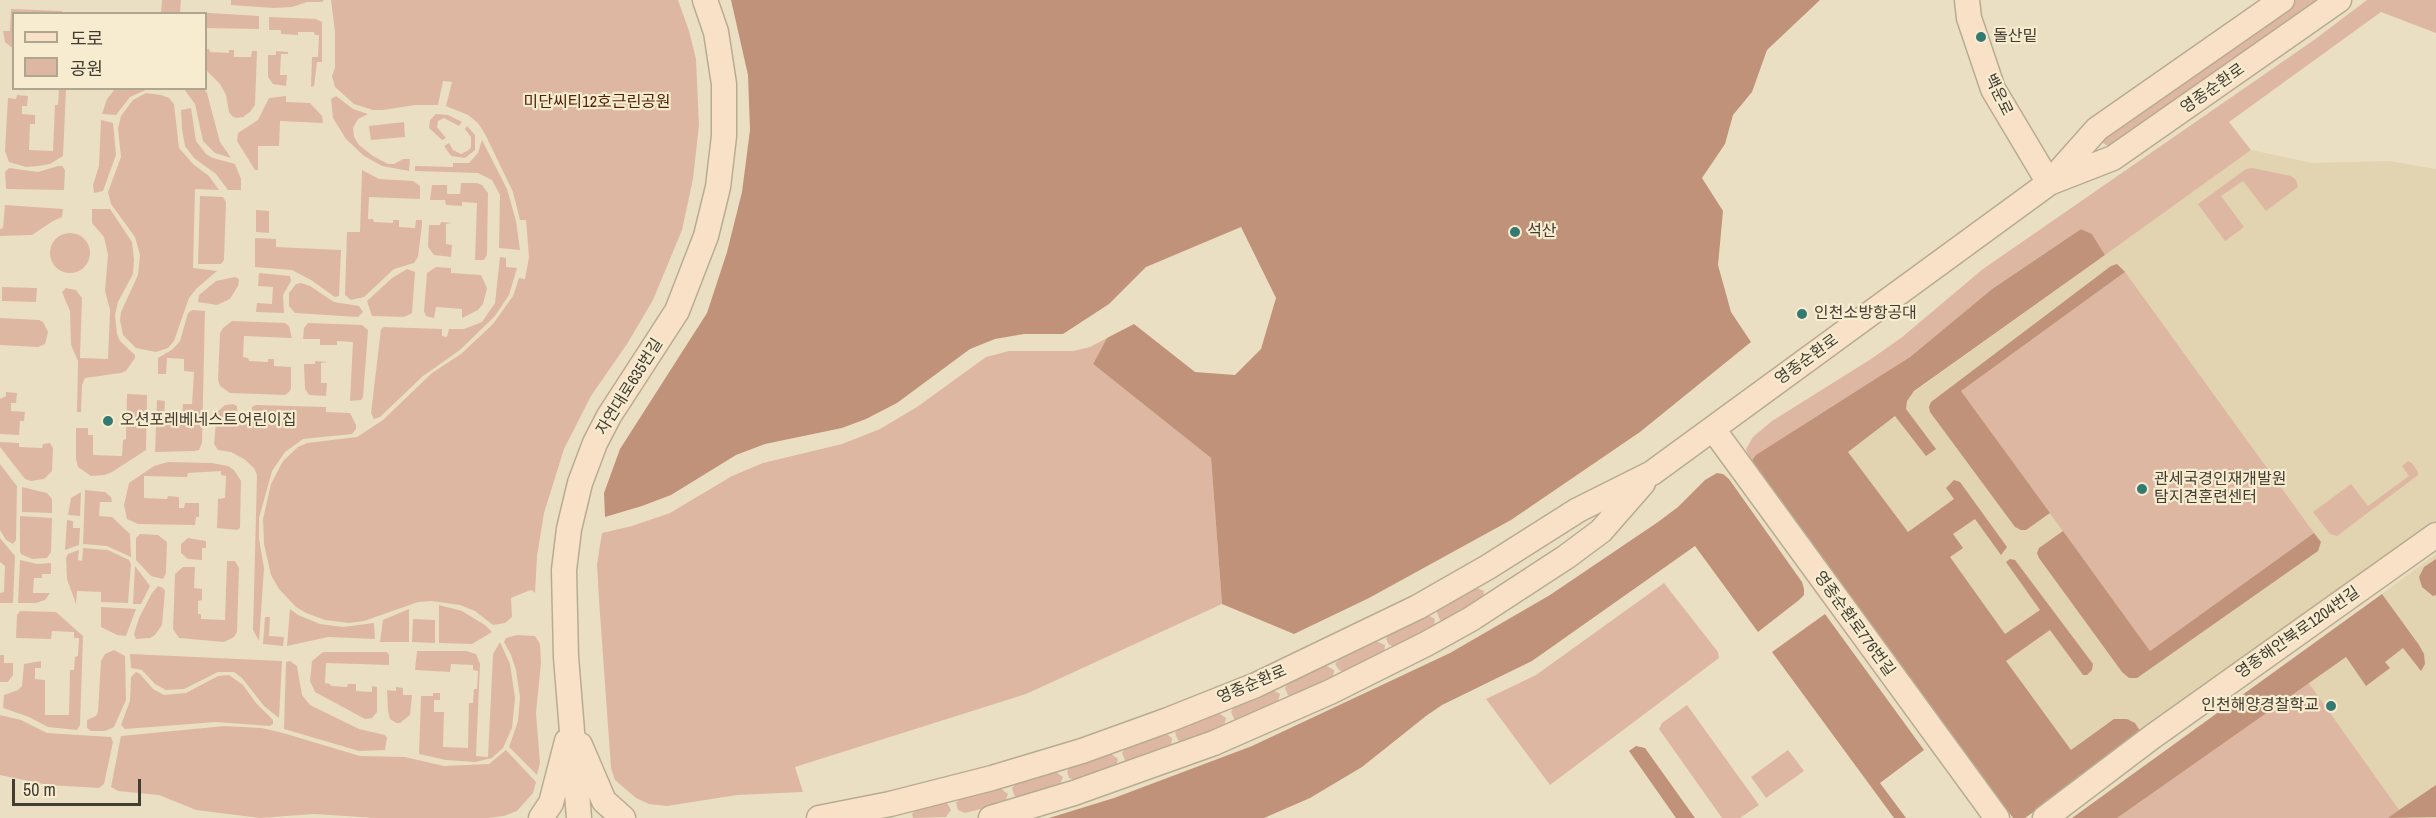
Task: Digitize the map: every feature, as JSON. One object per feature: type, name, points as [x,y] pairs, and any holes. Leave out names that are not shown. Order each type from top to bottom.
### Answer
[{"type":"main road","name":"자연대로635번길","points":[[579,818],[564,570],[569,529],[580,483],[595,443],[609,416],[677,311],[706,236],[718,187],[724,136],[724,84],[716,32],[705,0]]},
{"type":"main road","name":"백운로","points":[[1967,0],[1969,18],[1993,89],[2049,183]]},
{"type":"main road","name":"영종순환로","points":[[819,818],[890,804],[992,778],[1082,751],[1256,685],[1418,607],[1488,567],[1578,510],[1652,473],[2049,183],[2097,129],[2282,0]]},
{"type":"main road","name":"영종순환로","points":[[2049,183],[2113,158],[2339,0]]},
{"type":"main road","name":"영종순환로776번길","points":[[1713,429],[1997,818]]},
{"type":"main road","name":"영종순환로","points":[[991,818],[1126,775],[1214,742],[1330,692],[1426,644],[1516,591],[1593,538],[1652,473]]},
{"type":"main road","name":"영종해안북로1204번길","points":[[2045,818],[2152,737],[2436,535]]},
{"type":"main road","points":[[541,818],[551,803],[572,726]]},
{"type":"main road","points":[[572,726],[604,801],[623,818]]},
{"type":"shaded area","points":[[731,0],[1820,0],[1767,50],[1752,92],[1733,115],[1725,144],[1702,178],[1723,211],[1718,265],[1731,312],[1751,342],[1640,432],[1511,520],[1369,598],[1294,634],[1222,604],[1211,458],[1093,364],[1107,338],[1134,324],[1195,372],[1235,375],[1261,349],[1276,298],[1241,227],[1146,267],[1109,304],[1063,334],[1024,334],[995,339],[970,349],[897,403],[866,419],[842,428],[765,444],[736,455],[671,495],[605,517],[604,493],[620,449],[707,313],[727,252],[742,192],[750,130],[748,75]]},
{"type":"shaded area","name":"관세국경인재개발원 탐지견훈련센터","points":[[2251,150],[2313,163],[2389,161],[2436,169],[2436,522],[2066,789],[1823,457]]},
{"type":"shaded area","points":[[2081,229],[2092,234],[2105,255],[1914,391],[1907,401],[1906,409],[1936,449],[1926,456],[1895,416],[1848,452],[1908,532],[1954,499],[1946,488],[1954,480],[1960,482],[2007,547],[2001,555],[1975,519],[1953,534],[1963,548],[1950,557],[2005,634],[2040,610],[2006,562],[2010,559],[2015,560],[2093,664],[2092,670],[2087,675],[2083,675],[2050,630],[2006,661],[2071,750],[2114,719],[2127,719],[2135,723],[2140,731],[2140,735],[2025,818],[2013,818],[1751,462],[1756,455],[1910,357],[1992,289]]},
{"type":"shaded area","points":[[2117,264],[2125,272],[1961,391],[2050,513],[2026,530],[2021,530],[2015,527],[1930,412],[1929,407],[1931,402],[2111,266]]},
{"type":"shaded area","points":[[1717,473],[1729,479],[1802,582],[1804,589],[1804,595],[1799,600],[1758,632],[1695,546],[1532,661],[1442,705],[1362,767],[1310,798],[1264,818],[1049,818],[1114,798],[1252,746],[1450,653],[1550,595],[1658,522],[1678,507],[1705,480]]},
{"type":"shaded area","points":[[2063,531],[2150,651],[2314,533],[2321,542],[2318,551],[2137,678],[2129,678],[2122,672],[2039,558],[2037,553],[2039,548]]},
{"type":"shaded area","name":"인천해양경찰학교","points":[[2436,554],[2436,818],[2072,818],[2382,594]]},
{"type":"shaded area","points":[[2436,559],[2436,595],[2433,596],[2422,587],[2419,577],[2424,567]]},
{"type":"shaded area","points":[[2382,594],[2424,654],[2425,664],[2421,671],[2403,648],[2385,662],[2390,668],[2366,686],[2346,657],[2117,818],[2072,818]]},
{"type":"shaded area","points":[[1825,614],[1924,750],[1880,783],[1906,818],[1894,818],[1772,652]]},
{"type":"shaded area","points":[[1636,746],[1645,748],[1695,818],[1676,818],[1629,751]]},
{"type":"shaded area","points":[[2436,785],[2436,817],[2388,818],[2399,810]]},
{"type":"green space","points":[[162,0],[181,0],[180,12],[161,12]]},
{"type":"green space","points":[[231,0],[324,0],[292,7],[273,8],[231,5]]},
{"type":"green space","name":"미단씨티12호근린공원","points":[[331,0],[678,0],[689,31],[696,59],[699,125],[693,179],[682,230],[653,300],[627,344],[591,396],[564,449],[544,513],[537,556],[535,593],[532,590],[511,598],[512,617],[505,623],[493,625],[475,611],[460,605],[431,601],[418,602],[364,621],[349,623],[325,620],[296,607],[279,589],[271,575],[264,544],[263,519],[271,484],[283,461],[298,447],[307,443],[357,437],[383,420],[432,373],[461,354],[493,324],[513,296],[519,278],[525,279],[529,257],[526,220],[520,220],[513,192],[485,134],[478,123],[468,115],[446,106],[452,82],[443,81],[438,105],[415,105],[383,110],[373,110],[354,104],[335,87],[332,76],[335,68],[335,32]]},
{"type":"green space","points":[[2296,0],[2326,0],[2111,148],[2103,143],[2103,139]]},
{"type":"green space","points":[[2367,0],[2436,0],[2436,33],[2381,12],[2229,122],[2251,150],[2105,255],[2092,234],[2081,229],[1992,289],[1910,357],[1751,462],[1746,449],[1753,437],[1772,421],[1901,338],[1983,269],[2314,40]]},
{"type":"green space","points":[[11,9],[62,11],[12,12],[12,47],[5,42],[3,31],[10,31]]},
{"type":"green space","points":[[207,13],[259,16],[259,29],[207,28]]},
{"type":"green space","points":[[269,17],[316,19],[322,22],[322,62],[317,62],[314,86],[311,87],[312,57],[318,57],[319,35],[315,35],[314,32],[298,32],[298,35],[281,34],[281,30],[269,30]]},
{"type":"green space","points":[[207,49],[210,52],[229,53],[229,50],[234,50],[234,57],[251,57],[252,51],[257,51],[255,105],[250,112],[243,117],[232,116],[220,84],[207,71]]},
{"type":"green space","points":[[276,51],[288,52],[288,54],[281,54],[280,75],[287,75],[286,86],[273,84],[268,77],[268,55],[276,55]]},
{"type":"green space","points":[[59,90],[66,90],[63,156],[50,164],[38,166],[26,167],[9,162],[5,151],[8,98],[16,99],[17,95],[28,96],[27,106],[22,106],[22,114],[35,115],[35,124],[30,124],[29,150],[53,151],[55,105],[58,105]]},
{"type":"green space","points":[[114,90],[146,90],[130,97],[116,115],[102,114],[107,99]]},
{"type":"green space","points":[[185,90],[205,90],[207,93],[220,142],[231,158],[215,153],[203,141],[195,104]]},
{"type":"green space","points":[[146,93],[169,98],[174,104],[179,148],[193,164],[209,176],[219,190],[195,189],[193,268],[217,271],[189,298],[174,341],[168,348],[156,352],[136,348],[123,335],[121,312],[138,275],[140,255],[135,237],[111,204],[108,192],[121,157],[118,129],[121,116],[133,100]]},
{"type":"green space","points":[[286,96],[286,102],[310,103],[322,116],[323,123],[280,121],[279,146],[258,146],[258,170],[255,170],[237,141],[238,133],[258,120],[269,98]]},
{"type":"green space","points":[[336,96],[353,109],[368,114],[358,119],[353,128],[354,137],[359,145],[388,164],[410,159],[409,171],[382,166],[364,156],[346,139],[333,118],[331,99]]},
{"type":"green space","points":[[191,108],[196,141],[206,154],[235,164],[241,179],[241,190],[228,190],[216,174],[194,158],[185,146],[181,110]]},
{"type":"green space","points":[[436,114],[448,115],[462,122],[459,126],[444,118],[438,121],[437,127],[446,138],[442,140],[429,128],[430,120]]},
{"type":"green space","points":[[101,120],[113,123],[116,155],[103,191],[94,193],[93,185],[99,166]]},
{"type":"green space","points":[[404,122],[405,137],[371,140],[369,126]]},
{"type":"green space","points":[[467,126],[475,135],[475,150],[465,158],[451,156],[444,146],[449,143],[453,150],[461,154],[471,147],[471,137],[465,129]]},
{"type":"green space","points":[[482,140],[507,189],[516,221],[520,250],[499,248],[500,195],[492,180],[478,173],[415,171],[415,166],[453,167],[453,163],[469,163],[478,153]]},
{"type":"green space","points":[[62,166],[65,170],[64,190],[6,189],[5,172],[9,168],[38,172]]},
{"type":"green space","points":[[2252,168],[2291,176],[2296,180],[2298,187],[2266,211],[2243,181],[2221,196],[2244,227],[2225,241],[2198,204],[2246,169]]},
{"type":"green space","points":[[362,170],[379,179],[413,181],[420,186],[420,199],[369,197],[368,219],[373,219],[374,222],[393,223],[393,220],[399,220],[399,227],[415,228],[416,220],[422,220],[422,225],[418,257],[414,263],[394,269],[364,297],[351,300],[345,295],[347,232],[360,232]]},
{"type":"green space","points":[[461,183],[477,183],[482,185],[488,193],[487,255],[484,260],[475,260],[477,203],[462,202],[462,206],[446,205],[445,200],[430,200],[432,185],[447,185],[447,194],[460,194]]},
{"type":"green space","points":[[200,196],[223,197],[226,202],[224,260],[221,264],[198,264]]},
{"type":"green space","points":[[5,205],[63,209],[62,217],[32,235],[0,236]]},
{"type":"green space","points":[[92,209],[110,209],[132,242],[133,274],[118,302],[115,315],[120,341],[135,355],[135,358],[126,371],[121,373],[85,378],[82,385],[81,412],[77,412],[78,361],[71,345],[70,311],[62,292],[66,288],[76,290],[82,298],[80,358],[108,359],[110,310],[105,291],[108,255],[104,237],[92,223]]},
{"type":"green space","points":[[256,210],[269,211],[269,233],[256,232]]},
{"type":"green space","points":[[441,222],[452,223],[446,224],[446,244],[452,245],[451,257],[434,255],[428,247],[429,225],[440,225]]},
{"type":"green space","points":[[70,233],[84,239],[90,253],[84,267],[70,273],[56,267],[50,253],[56,239]]},
{"type":"green space","points":[[255,238],[276,239],[276,247],[341,250],[339,296],[335,297],[292,270],[255,267]]},
{"type":"green space","points":[[500,257],[506,258],[506,267],[517,268],[509,295],[495,316],[460,350],[423,376],[380,417],[374,419],[371,413],[381,329],[384,327],[442,329],[442,336],[447,337],[449,329],[464,329],[482,322],[495,303]]},
{"type":"green space","points":[[436,267],[451,268],[451,273],[481,275],[487,288],[483,304],[478,310],[462,318],[462,309],[436,307],[434,318],[426,316],[424,311],[427,273]]},
{"type":"green space","points":[[407,269],[415,272],[412,313],[404,317],[372,316],[367,301],[392,278]]},
{"type":"green space","points":[[2125,272],[2314,533],[2150,651],[1961,391]]},
{"type":"green space","points":[[259,273],[290,276],[291,281],[283,295],[284,313],[256,312],[257,303],[272,304],[273,287],[258,286]]},
{"type":"green space","points":[[235,277],[239,279],[238,286],[230,299],[217,305],[198,302],[199,295],[216,281]]},
{"type":"green space","points":[[296,284],[310,286],[334,302],[359,306],[363,312],[358,317],[295,313],[289,306],[289,293]]},
{"type":"green space","points":[[2,287],[37,288],[36,302],[2,301]]},
{"type":"green space","points":[[192,310],[205,311],[202,443],[199,450],[195,451],[155,452],[157,400],[165,401],[164,418],[182,419],[183,404],[192,404],[194,372],[184,371],[184,359],[167,358],[166,374],[158,374],[158,358],[173,349],[180,341],[188,313]]},
{"type":"green space","points":[[0,318],[43,322],[48,332],[45,344],[38,347],[0,345]]},
{"type":"green space","points":[[232,321],[285,323],[289,326],[292,338],[244,336],[243,357],[248,358],[249,361],[268,362],[268,359],[274,359],[274,366],[291,367],[289,392],[285,395],[230,393],[220,386],[218,380],[220,333]]},
{"type":"green space","points":[[308,323],[362,325],[368,330],[361,400],[350,401],[353,342],[337,341],[337,345],[320,345],[320,339],[303,339],[304,328]]},
{"type":"green space","points":[[1107,338],[1093,364],[1211,458],[1222,604],[1026,694],[795,767],[803,792],[737,795],[667,806],[649,804],[636,798],[615,780],[611,768],[597,564],[602,533],[670,513],[732,476],[763,463],[842,444],[880,429],[917,407],[986,357],[1009,351],[1073,351],[1090,347]]},
{"type":"green space","points":[[315,361],[328,362],[321,363],[321,383],[327,383],[326,396],[309,395],[305,389],[304,364],[315,364]]},
{"type":"green space","points":[[6,392],[17,393],[16,403],[11,403],[11,411],[25,412],[24,421],[20,421],[19,435],[0,434],[0,399],[6,396]]},
{"type":"green space","points":[[127,394],[147,395],[146,450],[112,472],[91,476],[78,467],[76,428],[88,428],[88,435],[93,435],[93,455],[122,456],[123,440],[126,439]]},
{"type":"green space","points":[[225,405],[237,406],[237,418],[252,418],[252,407],[256,405],[326,407],[326,412],[350,413],[356,425],[352,434],[303,439],[285,452],[272,471],[259,518],[259,539],[264,568],[259,641],[253,630],[257,475],[254,468],[244,459],[231,452],[218,450],[214,444],[217,412]]},
{"type":"green space","points":[[0,442],[19,443],[19,447],[42,448],[43,444],[50,443],[53,448],[52,471],[44,479],[31,481],[25,479],[0,447]]},
{"type":"green space","points":[[2408,461],[2412,463],[2418,475],[2337,536],[2330,534],[2313,512],[2351,484],[2368,506],[2409,476],[2402,466]]},
{"type":"green space","points":[[168,462],[212,463],[228,466],[234,470],[241,481],[240,528],[237,530],[217,528],[218,499],[225,498],[226,476],[221,475],[221,471],[188,473],[187,477],[144,476],[144,498],[179,497],[179,508],[184,508],[185,503],[199,503],[199,517],[196,517],[195,525],[138,524],[127,519],[124,505],[129,483],[154,466]]},
{"type":"green space","points":[[0,464],[17,486],[16,540],[13,544],[6,540],[0,530]]},
{"type":"green space","points":[[22,487],[47,493],[52,499],[52,513],[22,512]]},
{"type":"green space","points":[[85,490],[105,492],[111,497],[112,502],[100,502],[99,516],[112,517],[130,534],[131,557],[107,546],[83,544]]},
{"type":"green space","points":[[81,492],[80,516],[68,515],[71,498]]},
{"type":"green space","points":[[20,516],[52,518],[51,552],[47,558],[32,559],[21,554]]},
{"type":"green space","points":[[67,520],[73,521],[73,528],[80,528],[79,545],[65,550]]},
{"type":"green space","points":[[140,534],[158,535],[167,542],[166,573],[163,579],[151,576],[136,560],[136,538]]},
{"type":"green space","points":[[0,538],[15,556],[13,603],[0,603],[0,593],[4,592],[5,566],[0,562]]},
{"type":"green space","points":[[188,538],[206,541],[206,548],[202,548],[202,560],[188,559],[181,553],[181,544]]},
{"type":"green space","points":[[83,548],[108,550],[129,560],[131,564],[128,603],[101,602],[101,592],[77,591],[76,604],[67,579],[66,558],[68,554],[79,550],[78,560],[82,561]]},
{"type":"green space","points":[[20,560],[37,564],[51,563],[51,574],[42,574],[42,578],[34,578],[33,593],[50,593],[45,600],[36,603],[18,603]]},
{"type":"green space","points":[[227,561],[235,561],[239,568],[237,632],[234,637],[224,642],[179,638],[173,629],[175,574],[183,567],[195,567],[194,588],[202,589],[202,600],[198,601],[198,614],[201,614],[201,619],[225,620]]},
{"type":"green space","points":[[135,566],[150,586],[141,604],[133,604]]},
{"type":"green space","points":[[1664,583],[1718,652],[1719,658],[1550,785],[1486,699],[1536,675]]},
{"type":"green space","points":[[158,586],[165,591],[162,625],[150,638],[136,639],[134,634],[139,618]]},
{"type":"green space","points":[[1475,587],[1484,591],[1483,599],[1443,621],[1440,620],[1436,610]]},
{"type":"green space","points":[[439,605],[462,611],[492,632],[472,644],[439,643]]},
{"type":"green space","points":[[101,607],[136,609],[126,636],[117,635],[101,627]]},
{"type":"green space","points":[[290,609],[320,624],[343,627],[374,623],[375,639],[328,637],[287,646]]},
{"type":"green space","points":[[409,609],[409,642],[380,642],[383,620]]},
{"type":"green space","points":[[20,611],[56,612],[83,636],[80,725],[77,730],[48,727],[29,717],[3,708],[4,695],[22,686],[24,664],[41,661],[41,668],[35,668],[35,679],[45,680],[45,715],[69,715],[70,670],[74,670],[75,657],[78,656],[79,638],[74,638],[74,632],[52,631],[51,639],[16,638],[17,615]]},
{"type":"green space","points":[[1426,614],[1435,619],[1434,627],[1396,647],[1389,645],[1386,639],[1390,633]]},
{"type":"green space","points":[[265,617],[270,617],[269,636],[284,637],[283,646],[263,644]]},
{"type":"green space","points":[[413,619],[435,620],[435,643],[412,642]]},
{"type":"green space","points":[[517,635],[535,636],[540,644],[541,663],[536,713],[540,763],[537,775],[509,747],[518,721],[520,697],[516,670],[504,642],[506,638]]},
{"type":"green space","points":[[1376,641],[1385,645],[1384,654],[1346,673],[1339,670],[1335,664],[1340,658]]},
{"type":"green space","points":[[500,642],[510,664],[515,698],[512,728],[503,748],[492,758],[475,762],[446,760],[419,754],[421,696],[433,696],[433,693],[440,693],[440,700],[434,700],[434,712],[444,712],[443,747],[468,748],[469,703],[473,703],[474,689],[477,689],[478,671],[473,670],[473,665],[451,664],[450,672],[415,670],[417,651],[466,651],[476,654],[480,664],[476,756],[488,757],[493,654]]},
{"type":"green space","points":[[114,650],[125,656],[126,700],[114,727],[105,731],[91,731],[87,728],[87,720],[96,716],[98,712],[101,661],[105,654]]},
{"type":"green space","points":[[323,652],[387,652],[389,665],[326,663],[325,683],[331,686],[347,687],[348,684],[356,684],[356,691],[372,692],[372,686],[377,687],[377,712],[372,718],[365,719],[315,692],[310,681],[312,661]]},
{"type":"green space","points":[[130,654],[282,661],[279,718],[264,706],[242,678],[234,672],[218,672],[184,689],[166,690],[155,684],[142,670],[131,668]]},
{"type":"green space","points":[[0,655],[4,655],[4,663],[13,663],[13,675],[8,682],[0,682]]},
{"type":"green space","points":[[290,661],[297,666],[302,695],[310,705],[359,729],[385,735],[387,738],[385,750],[359,751],[284,729],[286,662]]},
{"type":"green space","points":[[1325,665],[1334,670],[1333,678],[1291,696],[1288,695],[1285,688],[1289,682]]},
{"type":"green space","points":[[136,672],[153,689],[164,695],[186,693],[218,676],[229,675],[243,685],[256,703],[273,720],[273,724],[270,726],[216,722],[125,729],[121,725],[130,701],[131,677]]},
{"type":"green space","points":[[2308,682],[2399,810],[2388,818],[2117,818]]},
{"type":"green space","points":[[396,687],[403,688],[403,695],[412,695],[410,715],[400,723],[390,719],[388,711],[387,690],[396,691]]},
{"type":"green space","points":[[1271,689],[1280,694],[1278,702],[1237,720],[1234,719],[1231,712],[1234,706]]},
{"type":"green space","points":[[1687,705],[1759,805],[1740,818],[1722,818],[1659,729],[1662,723]]},
{"type":"green space","points":[[1217,712],[1226,718],[1224,726],[1220,729],[1181,742],[1178,740],[1175,733],[1180,727]]},
{"type":"green space","points":[[0,715],[21,720],[47,733],[111,737],[113,742],[104,784],[99,788],[48,785],[0,775]]},
{"type":"green space","points":[[225,726],[262,728],[360,756],[405,757],[444,766],[489,764],[506,750],[536,782],[533,793],[517,811],[504,816],[488,818],[376,818],[314,814],[260,818],[196,810],[159,795],[118,791],[111,787],[121,736]]},
{"type":"green space","points":[[1164,732],[1172,738],[1171,746],[1128,762],[1125,760],[1122,753],[1126,747]]},
{"type":"green space","points":[[1788,750],[1804,771],[1766,798],[1751,777]]},
{"type":"green space","points":[[1110,753],[1118,759],[1116,767],[1076,781],[1069,778],[1067,771],[1072,765]]},
{"type":"green space","points":[[1055,771],[1063,777],[1060,785],[1017,798],[1014,795],[1012,788],[1016,783]]},
{"type":"green space","points":[[1000,788],[1008,794],[1005,802],[965,813],[958,810],[956,803],[961,798]]},
{"type":"green space","points":[[947,803],[951,810],[946,817],[913,818],[912,814],[916,809]]},
{"type":"place","name":"돌산밑","points":[[1981,37]]},
{"type":"place","name":"석산","points":[[1515,232]]},
{"type":"place","name":"인천소방항공대","points":[[1802,314]]},
{"type":"place","name":"오션포레베네스트어린이집","points":[[108,421]]},
{"type":"place","name":"관세국경인재개발원 탐지견훈련센터","points":[[2142,489]]},
{"type":"place","name":"인천해양경찰학교","points":[[2331,706]]}]
